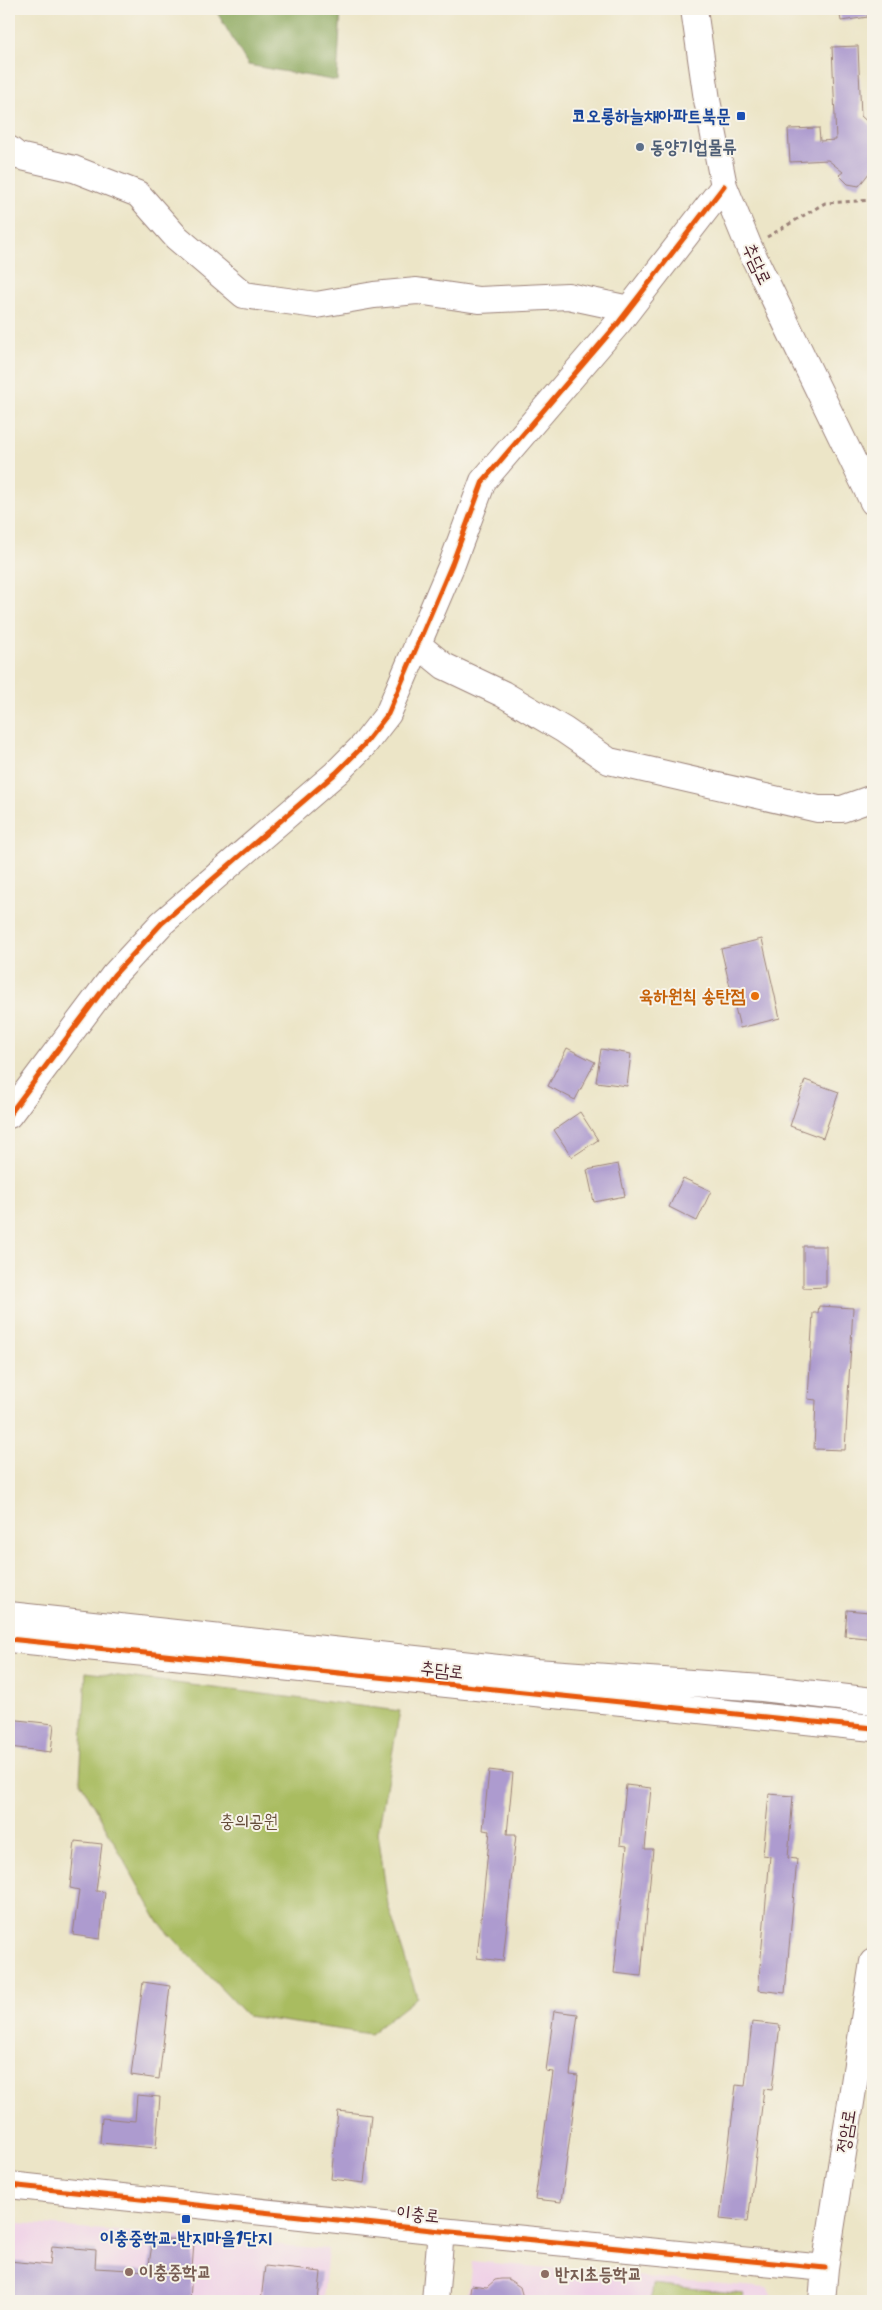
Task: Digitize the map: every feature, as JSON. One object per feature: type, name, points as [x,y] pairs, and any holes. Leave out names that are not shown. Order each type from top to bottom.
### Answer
[{"type":"street","name":"추담로","points":[[694,9],[707,100],[724,186],[749,247],[873,502]]},
{"type":"street","points":[[9,149],[18,156],[74,169],[138,194],[176,237],[244,295],[316,305],[374,294],[417,291],[480,300],[568,296],[629,309]]},
{"type":"street","points":[[9,1115],[114,975],[162,923],[336,773],[363,746],[388,714],[452,564],[483,481],[629,309],[724,186]]},
{"type":"street","points":[[417,644],[444,666],[503,694],[564,730],[609,761],[818,809],[842,809],[873,798]]},
{"type":"street","name":"추담로","points":[[9,1616],[536,1672],[762,1688],[873,1701]]},
{"type":"street","name":"추담로","points":[[9,1639],[873,1728]]},
{"type":"street","name":"정암로","points":[[822,2301],[825,2268],[873,1962]]},
{"type":"street","name":"이충로","points":[[9,2185],[441,2231],[825,2268]]},
{"type":"street","points":[[435,2301],[441,2231]]},
{"type":"path","points":[[749,247],[825,203],[873,200]]},
{"type":"shaded area","name":"이충중학교","points":[[9,2222],[328,2249],[323,2301],[9,2301]]},
{"type":"shaded area","name":"반지초등학교","points":[[472,2261],[767,2288],[775,2301],[467,2301]]},
{"type":"green space","points":[[215,9],[341,9],[337,81],[248,65]]},
{"type":"green space","name":"충의공원","points":[[86,1672],[400,1711],[378,1832],[388,1905],[417,1997],[370,2034],[247,2016],[159,1923],[80,1781]]},
{"type":"green space","points":[[653,2284],[743,2294],[742,2301],[651,2301]]},
{"type":"building","points":[[839,9],[866,9],[868,17],[841,21]]},
{"type":"building","points":[[858,46],[861,116],[873,127],[873,168],[859,186],[848,184],[839,175],[843,172],[828,160],[790,162],[788,129],[819,128],[820,141],[836,140],[832,47]]},
{"type":"building","points":[[762,939],[780,1018],[740,1028],[721,949]]},
{"type":"building","points":[[567,1048],[595,1062],[575,1100],[548,1086]]},
{"type":"building","points":[[601,1049],[631,1054],[627,1086],[596,1082]]},
{"type":"building","points":[[805,1080],[839,1092],[823,1138],[790,1126]]},
{"type":"building","points":[[580,1112],[598,1140],[572,1157],[554,1130]]},
{"type":"building","points":[[618,1164],[625,1196],[594,1202],[587,1170]]},
{"type":"building","points":[[683,1178],[711,1191],[697,1221],[669,1207]]},
{"type":"building","points":[[803,1246],[826,1246],[826,1287],[803,1288]]},
{"type":"building","points":[[819,1306],[853,1308],[845,1450],[814,1449],[816,1400],[808,1399],[813,1313],[818,1313]]},
{"type":"building","points":[[847,1610],[869,1612],[867,1638],[845,1636]]},
{"type":"building","points":[[9,1719],[54,1724],[51,1752],[9,1747]]},
{"type":"building","points":[[489,1770],[513,1773],[507,1834],[516,1834],[503,1961],[477,1958],[490,1831],[483,1830]]},
{"type":"building","points":[[626,1785],[651,1788],[645,1849],[653,1849],[641,1976],[614,1973],[627,1846],[620,1845]]},
{"type":"building","points":[[769,1794],[793,1796],[788,1858],[797,1859],[785,1993],[758,1990],[770,1856],[763,1855]]},
{"type":"building","points":[[75,1841],[102,1844],[96,1891],[105,1892],[100,1939],[73,1935],[79,1890],[70,1888]]},
{"type":"building","points":[[143,1982],[170,1986],[159,2079],[131,2075]]},
{"type":"building","points":[[554,2011],[578,2014],[570,2075],[578,2076],[561,2202],[535,2199],[553,2072],[546,2071]]},
{"type":"building","points":[[752,2022],[780,2025],[772,2090],[764,2089],[748,2222],[720,2219],[736,2085],[745,2086]]},
{"type":"building","points":[[137,2095],[160,2097],[156,2148],[100,2143],[102,2118],[135,2121]]},
{"type":"building","points":[[338,2111],[371,2115],[364,2183],[331,2179]]},
{"type":"building","points":[[153,2238],[194,2241],[190,2301],[56,2301],[9,2298],[9,2261],[50,2265],[52,2246],[96,2250],[95,2268],[148,2271]]},
{"type":"building","points":[[9,2241],[11,2241],[10,2258],[9,2258]]},
{"type":"building","points":[[265,2266],[321,2272],[318,2301],[261,2301]]},
{"type":"building","points":[[508,2279],[520,2287],[524,2301],[469,2301],[471,2285],[487,2287],[495,2280]]},
{"type":"cycle path","points":[[9,1115],[114,975],[162,923],[336,773],[363,746],[388,714],[452,564],[483,481],[619,322],[724,186]]},
{"type":"cycle path","points":[[9,1639],[873,1728]]},
{"type":"cycle path","points":[[9,2185],[441,2231],[825,2268]]},
{"type":"place","name":"코오롱하늘채아파트북문","points":[[741,116]]},
{"type":"place","name":"동양기업물류","points":[[640,147]]},
{"type":"place","name":"육하원칙 송탄점","points":[[755,996]]},
{"type":"place","name":"이충중학교.반지마을1단지","points":[[186,2219]]},
{"type":"place","name":"이충중학교","points":[[129,2272]]},
{"type":"place","name":"반지초등학교","points":[[545,2274]]}]
